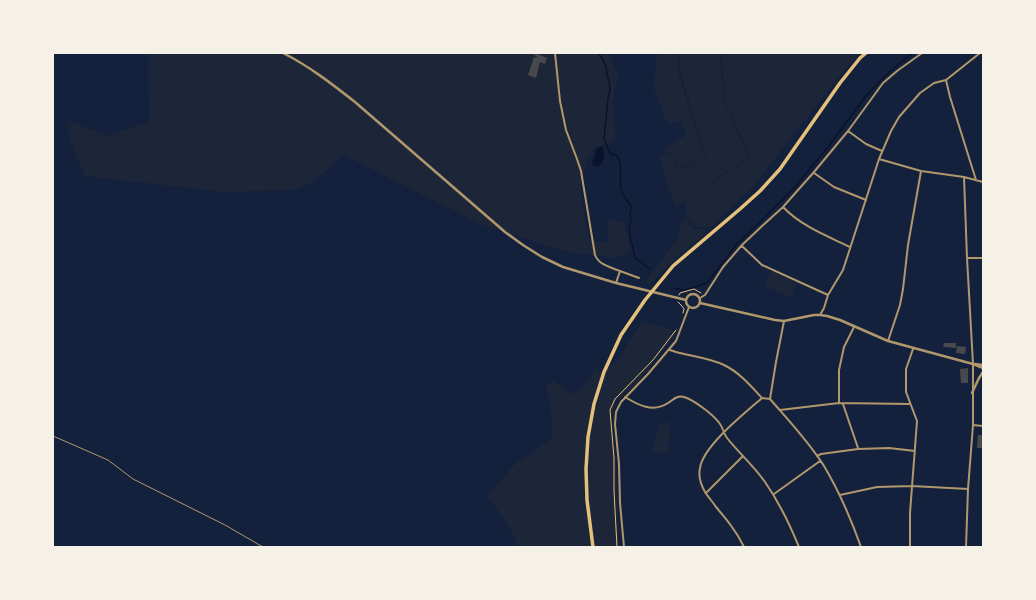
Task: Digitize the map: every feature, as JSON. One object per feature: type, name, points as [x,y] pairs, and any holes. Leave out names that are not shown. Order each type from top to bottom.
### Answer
[{"type":"main road","points":[[594,547],[587,500],[586,469],[588,437],[594,404],[604,372],[621,336],[645,300],[673,266],[760,191],[780,169],[840,83],[860,58],[866,53]]},
{"type":"street","points":[[283,53],[310,68],[354,102],[505,232],[542,257],[563,267],[616,283],[686,300]]},
{"type":"street","points":[[555,53],[560,100],[566,130],[581,171],[595,255],[600,263],[639,278]]},
{"type":"street","points":[[700,298],[705,295],[723,267],[742,246],[760,227],[783,207],[814,172],[848,132],[883,83],[922,53]]},
{"type":"street","points":[[820,315],[828,295],[843,270],[879,159],[891,131],[899,117],[920,93],[934,83],[946,80],[980,53]]},
{"type":"street","points":[[946,80],[976,180]]},
{"type":"street","points":[[848,132],[866,144],[882,151]]},
{"type":"street","points":[[879,159],[921,171],[964,177],[983,182]]},
{"type":"street","points":[[888,341],[900,305],[908,245],[921,171]]},
{"type":"street","points":[[814,172],[834,187],[866,200]]},
{"type":"street","points":[[964,177],[973,364],[973,425],[968,488],[966,547]]},
{"type":"street","points":[[783,207],[787,212],[813,230],[850,247]]},
{"type":"street","points":[[742,246],[762,265],[828,295]]},
{"type":"street","points":[[967,258],[983,258]]},
{"type":"street","points":[[616,283],[620,271]]},
{"type":"street","points":[[686,300],[688,296],[692,294],[700,298]]},
{"type":"street","points":[[689,307],[696,308],[700,303],[700,298]]},
{"type":"street","points":[[624,547],[615,424],[616,412],[621,402],[670,350],[676,341],[689,307],[686,300]]},
{"type":"street","points":[[700,303],[784,321],[820,315],[827,316],[840,320],[888,341],[983,368]]},
{"type":"street","points":[[770,399],[784,321]]},
{"type":"street","points":[[838,403],[839,370],[842,355],[844,347],[854,327]]},
{"type":"street","points":[[910,547],[910,513],[917,421],[906,392],[906,369],[913,349]]},
{"type":"street","points":[[670,350],[716,362],[725,366],[750,385],[762,398],[770,399],[809,445],[824,466],[840,496],[861,547]]},
{"type":"street","points":[[973,364],[983,365]]},
{"type":"street","points":[[972,393],[983,372]]},
{"type":"street","points":[[626,397],[633,402],[649,408],[658,408],[681,396],[689,398],[710,413],[721,425],[727,437],[765,481],[781,508],[799,547]]},
{"type":"street","points":[[744,547],[734,530],[706,493],[699,476],[702,460],[707,452],[724,431],[762,398]]},
{"type":"street","points":[[780,410],[838,403],[910,404]]},
{"type":"street","points":[[843,404],[858,449]]},
{"type":"street","points":[[973,425],[983,426]]},
{"type":"street","points":[[817,456],[821,454],[858,449],[889,448],[915,451]]},
{"type":"street","points":[[706,493],[743,456]]},
{"type":"street","points":[[774,495],[820,461]]},
{"type":"street","points":[[840,496],[877,487],[912,486],[968,488]]},
{"type":"lane","points":[[53,436],[108,460],[134,479],[225,525],[263,547]]},
{"type":"path","points":[[683,314],[684,309],[678,302],[680,293],[694,290],[705,295]]},
{"type":"path","points":[[617,547],[614,458],[610,410],[616,399],[653,360],[676,330]]},
{"type":"shaded area","points":[[149,53],[608,53],[618,75],[613,101],[616,140],[594,148],[586,161],[580,192],[589,241],[608,243],[607,218],[625,224],[630,253],[614,258],[563,251],[481,224],[344,155],[312,183],[296,190],[223,192],[85,176],[68,135],[69,121],[108,136],[149,121]]},
{"type":"shaded area","points":[[657,53],[679,53],[678,72],[705,156],[679,169],[669,151],[663,153],[662,150],[686,135],[681,120],[668,125],[654,89]]},
{"type":"shaded area","points":[[680,53],[720,53],[724,101],[748,157],[677,207],[669,191],[659,156],[669,152],[679,171],[706,156],[680,72]]},
{"type":"shaded area","points":[[721,53],[860,53],[838,78],[752,188],[711,227],[695,227],[686,217],[686,200],[750,157],[725,101]]},
{"type":"shaded area","points":[[602,146],[604,152],[603,160],[598,167],[594,166],[592,162],[596,149]]},
{"type":"shaded area","points":[[685,218],[694,229],[706,229],[705,234],[680,255],[648,286],[646,280],[675,242]]},
{"type":"shaded area","points":[[771,271],[797,283],[791,297],[764,286]]},
{"type":"shaded area","points":[[642,322],[658,325],[677,332],[639,381],[615,403],[612,416],[619,547],[519,547],[508,524],[487,496],[516,463],[553,437],[551,411],[546,385],[553,381],[571,394],[585,386],[595,369],[601,372],[616,363]]},
{"type":"shaded area","points":[[664,422],[671,423],[667,453],[652,452],[659,425]]},
{"type":"building","points":[[535,53],[547,58],[545,64],[540,62],[536,78],[528,75],[534,57],[536,58],[537,56],[534,55]]},
{"type":"building","points":[[944,343],[956,343],[956,348],[943,347]]},
{"type":"building","points":[[957,346],[966,347],[965,354],[956,353]]},
{"type":"building","points":[[968,368],[968,383],[961,383],[960,369]]},
{"type":"building","points":[[978,435],[983,435],[983,448],[977,448]]},
{"type":"waterway","points":[[598,53],[606,66],[610,90],[604,139],[612,155],[615,154],[618,157],[622,193],[632,207],[630,212],[631,221],[629,225],[635,258],[650,269]]},
{"type":"waterway","points":[[674,288],[682,290],[693,288],[708,282],[737,244],[795,187],[828,147],[866,96],[888,73],[912,53]]}]
